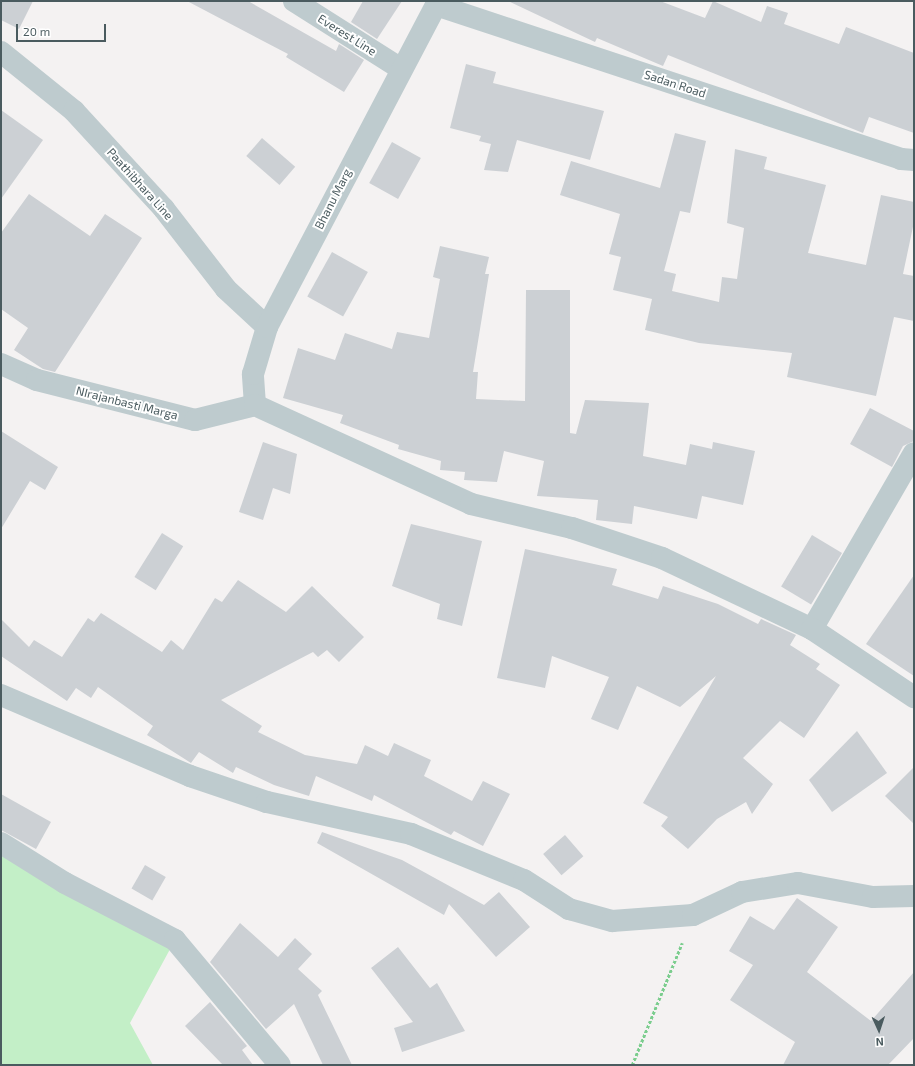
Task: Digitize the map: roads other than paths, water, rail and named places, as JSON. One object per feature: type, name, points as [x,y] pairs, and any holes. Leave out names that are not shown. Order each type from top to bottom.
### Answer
[{"type":"street","name":"Everest Line","points":[[294,1],[401,69]]},
{"type":"street","name":"Bhanu Marg","points":[[255,404],[253,374],[267,327],[401,69],[437,3]]},
{"type":"street","name":"Sadan Road","points":[[437,3],[901,159],[914,160]]},
{"type":"street","name":"Paathibhara Line","points":[[1,52],[74,111],[164,209],[226,289],[267,327]]},
{"type":"street","name":"NIrajanbasti Marga","points":[[1,364],[37,380],[195,420],[255,404]]},
{"type":"street","points":[[255,404],[471,504],[572,528],[662,558],[812,629],[914,697]]},
{"type":"street","points":[[812,629],[914,453]]},
{"type":"street","points":[[1,695],[190,776],[267,802],[411,834],[524,880],[569,909],[612,921],[693,915],[742,892],[798,883],[873,898],[914,896]]},
{"type":"street","points":[[1,843],[65,883],[175,940],[280,1065]]}]
